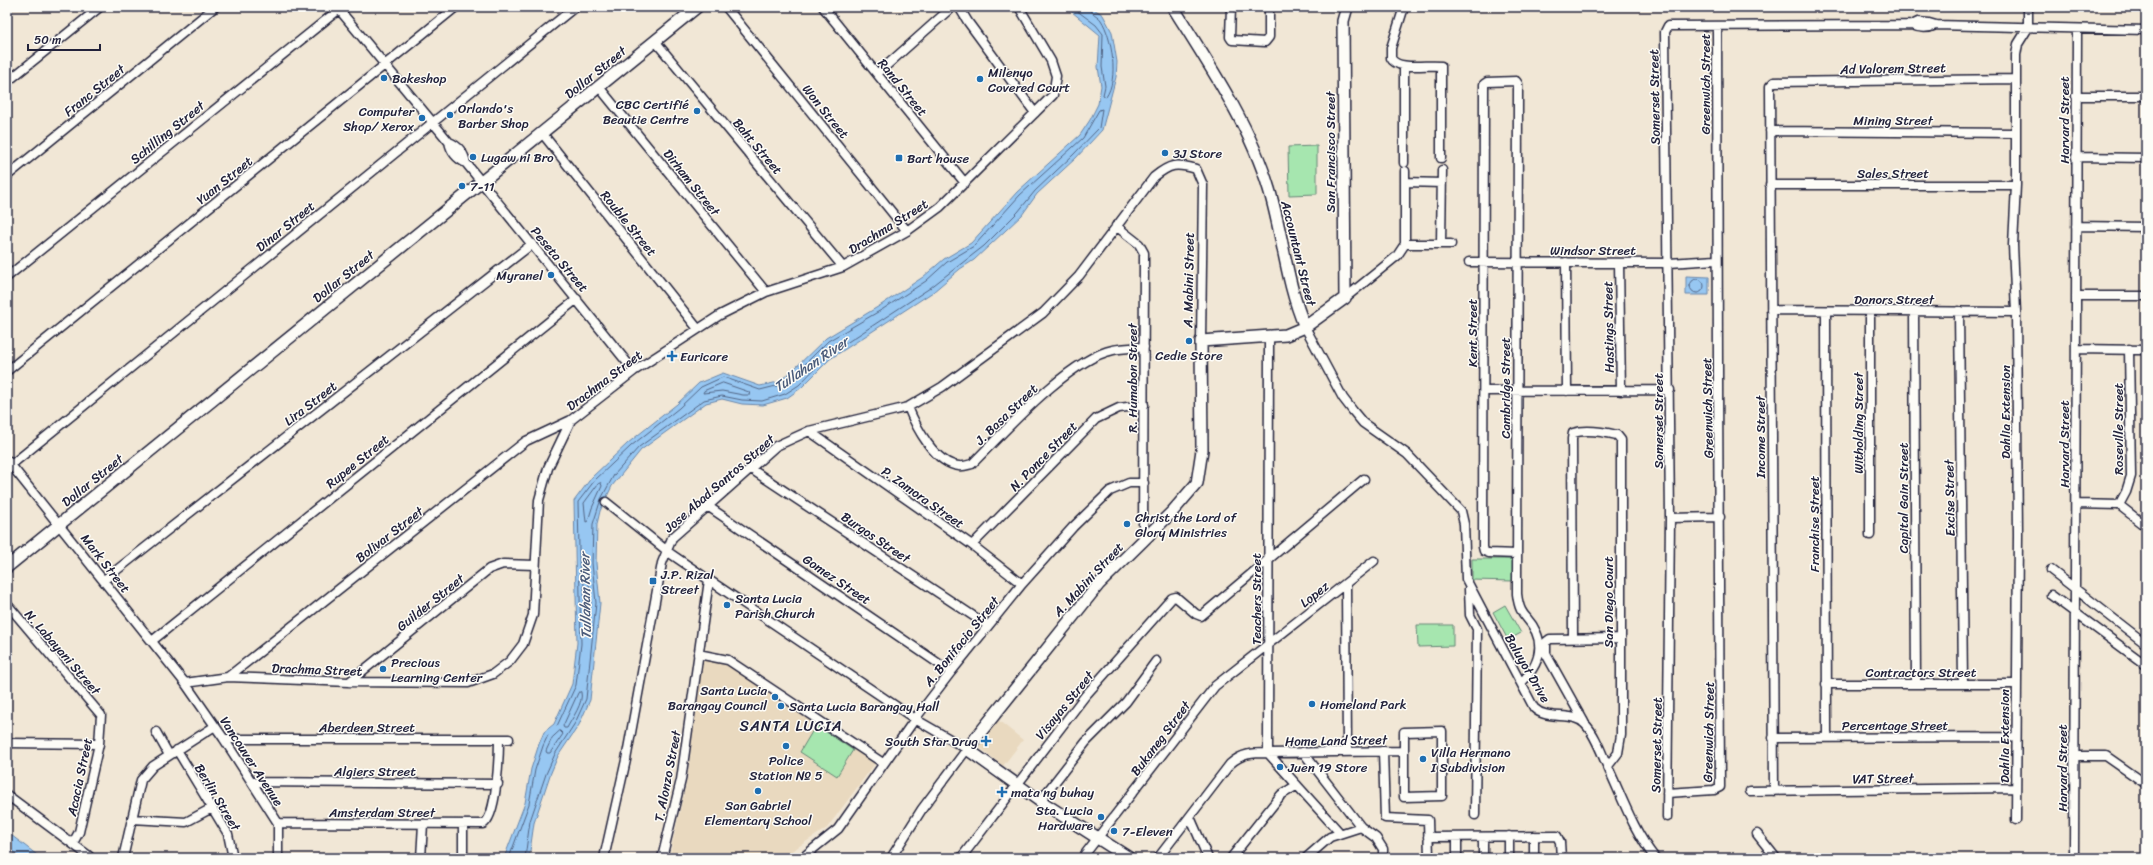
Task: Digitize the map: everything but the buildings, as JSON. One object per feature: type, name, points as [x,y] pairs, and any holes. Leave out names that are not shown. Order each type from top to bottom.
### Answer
[{"type":"street","points":[[7,82],[100,7]]},
{"type":"street","name":"Franc Street","points":[[7,176],[215,7]]},
{"type":"street","name":"Yuan Street","points":[[7,371],[456,7]]},
{"type":"street","name":"Dinar Street","points":[[9,462],[575,7]]},
{"type":"street","name":"Dollar Street","points":[[7,567],[697,7]]},
{"type":"street","name":"Won Street","points":[[726,7],[907,231]]},
{"type":"street","name":"Rand Street","points":[[823,7],[965,183]]},
{"type":"street","points":[[877,74],[952,7]]},
{"type":"street","points":[[959,7],[968,22],[1035,113]]},
{"type":"street","name":"Drachma Street","points":[[185,683],[228,677],[349,682],[468,683],[480,680],[498,671],[517,653],[530,630],[533,615],[539,500],[548,468],[571,420],[634,370],[698,329],[766,292],[843,267],[907,231],[940,207],[1053,95],[1056,76],[1051,61],[1019,7]]},
{"type":"street","name":"Accountant Street","points":[[1173,7],[1232,106],[1262,171],[1273,205],[1289,281],[1305,327],[1343,398],[1353,411],[1373,431],[1407,454],[1461,511],[1464,524],[1465,571],[1469,587]]},
{"type":"street","points":[[1231,7],[1230,37],[1232,40],[1265,42],[1269,37],[1269,7]]},
{"type":"street","name":"San Francisco Street","points":[[1345,298],[1343,21],[1347,7]]},
{"type":"street","points":[[1404,7],[1390,55],[1392,62],[1404,66],[1441,66],[1441,158]]},
{"type":"street","points":[[2028,7],[2028,28]]},
{"type":"street","name":"Peseta Street","points":[[339,8],[384,65],[449,142],[450,149],[459,160],[466,163],[634,370]]},
{"type":"street","name":"Schilling Street","points":[[7,277],[339,8]]},
{"type":"street","points":[[1717,26],[1912,25],[1918,22],[1930,22],[1936,25],[2076,30],[2146,30]]},
{"type":"street","name":"Somerset Street","points":[[1667,817],[1670,390],[1665,32],[1668,26],[1717,26]]},
{"type":"street","name":"Greenwich Street","points":[[1667,793],[1718,789],[1720,787],[1720,517],[1716,260],[1717,26]]},
{"type":"street","name":"Dahlia Extension","points":[[2016,820],[2016,312],[2013,245],[2016,185],[2016,79],[2018,44],[2028,28]]},
{"type":"street","name":"Harvard Street","points":[[2074,858],[2076,612],[2076,30]]},
{"type":"street","name":"Baht Street","points":[[655,41],[843,267]]},
{"type":"street","points":[[1201,341],[1286,335],[1305,327],[1345,298],[1397,256],[1405,244],[1404,66]]},
{"type":"street","name":"Ad Valorem Street","points":[[1771,83],[2016,79]]},
{"type":"street","name":"Cambridge Street","points":[[1485,82],[1518,82],[1518,604],[1524,618],[1536,632],[1538,651],[1534,668],[1521,683]]},
{"type":"street","name":"Kent Street","points":[[1485,82],[1483,547],[1486,553],[1517,554]]},
{"type":"street","name":"Income Street","points":[[1771,83],[1770,184],[1774,791]]},
{"type":"street","name":"Dirham Street","points":[[599,87],[766,292]]},
{"type":"street","points":[[2076,96],[2146,96]]},
{"type":"street","name":"Mining Street","points":[[1770,131],[2016,132]]},
{"type":"street","name":"Rouble Street","points":[[542,133],[698,329]]},
{"type":"street","points":[[2076,158],[2146,158]]},
{"type":"street","name":"Jose Abad Santos Street","points":[[604,858],[626,760],[662,563],[666,548],[672,538],[709,507],[776,446],[809,431],[908,407],[942,387],[1043,313],[1079,276],[1154,177],[1168,166],[1183,165],[1196,169]]},
{"type":"street","name":"A. Mabini Street","points":[[890,858],[922,809],[967,749],[1066,624],[1113,569],[1143,542],[1197,484],[1202,450],[1201,341],[1203,185],[1196,169]]},
{"type":"street","points":[[1441,244],[1442,170]]},
{"type":"street","points":[[1405,182],[1442,182]]},
{"type":"street","name":"Sales Street","points":[[1770,184],[2016,185]]},
{"type":"street","name":"R. Humabon Street","points":[[1116,226],[1138,244],[1144,253],[1143,542]]},
{"type":"street","points":[[2076,226],[2146,227]]},
{"type":"street","name":"Lira Street","points":[[104,580],[532,244]]},
{"type":"street","points":[[1405,244],[1451,244]]},
{"type":"street","name":"Windsor Street","points":[[1469,262],[1669,263],[1716,260]]},
{"type":"street","points":[[1566,262],[1567,391]]},
{"type":"street","name":"Hastings Street","points":[[1619,262],[1621,391]]},
{"type":"street","points":[[2076,296],[2146,296]]},
{"type":"street","name":"Rupee Street","points":[[152,641],[577,299]]},
{"type":"street","name":"Donors Street","points":[[1771,310],[2016,312]]},
{"type":"street","name":"Franchise Street","points":[[1826,311],[1827,738]]},
{"type":"street","name":"Witholding Street","points":[[1870,311],[1870,535]]},
{"type":"street","name":"Capital Gain Street","points":[[1914,311],[1916,684]]},
{"type":"street","name":"Excise Street","points":[[1959,311],[1962,684]]},
{"type":"street","name":"Teachers Street","points":[[1268,753],[1269,337]]},
{"type":"street","name":"J. Basa Street","points":[[908,407],[916,425],[929,446],[948,463],[960,467],[972,464],[1024,412],[1082,364],[1112,350],[1144,346]]},
{"type":"street","points":[[2076,349],[2146,350]]},
{"type":"street","name":"Roseville Street","points":[[2119,505],[2126,492],[2131,476],[2129,349]]},
{"type":"street","points":[[1484,391],[1670,390]]},
{"type":"street","name":"N. Ponce Street","points":[[972,545],[1096,419],[1119,408],[1144,405]]},
{"type":"street","name":"Bolivar Street","points":[[228,677],[526,441],[571,420]]},
{"type":"street","name":"P. Zamora Street","points":[[809,431],[972,545],[1022,584]]},
{"type":"street","name":"San Diego Court","points":[[1573,638],[1573,433],[1579,431],[1617,435],[1621,440],[1620,746],[1618,753],[1608,766]]},
{"type":"street","name":"Mark Street","points":[[9,462],[60,524],[185,683]]},
{"type":"street","name":"Burgos Street","points":[[751,469],[987,625]]},
{"type":"street","points":[[1268,558],[1364,479]]},
{"type":"street","name":"A. Bonifacio Street","points":[[802,858],[838,829],[915,719],[987,625],[1022,584],[1102,497],[1117,487],[1129,483],[1144,483]]},
{"type":"street","points":[[606,502],[709,580],[915,719],[967,749],[1040,801],[1129,858]]},
{"type":"street","points":[[2076,504],[2119,505],[2146,526]]},
{"type":"street","name":"Gomez Street","points":[[709,507],[951,672]]},
{"type":"street","points":[[1670,518],[1720,517]]},
{"type":"street","name":"Visayas Street","points":[[961,858],[1085,696],[1172,598],[1176,597],[1198,616],[1268,558]]},
{"type":"street","name":"Lopez","points":[[1269,645],[1374,561]]},
{"type":"street","name":"Guilder Street","points":[[349,682],[489,569],[503,564],[535,565]]},
{"type":"street","points":[[2051,570],[2146,644]]},
{"type":"street","name":"T. Alonzo Street","points":[[662,858],[681,780],[709,580]]},
{"type":"street","points":[[1346,584],[1347,752]]},
{"type":"street","points":[[1469,587],[1470,615],[1477,629],[1475,815]]},
{"type":"street","name":"Baluyot Drive","points":[[1469,587],[1534,708],[1539,712],[1575,718],[1584,723]]},
{"type":"street","points":[[2051,595],[2146,665]]},
{"type":"street","name":"N. Labayani Street","points":[[7,604],[101,714]]},
{"type":"street","points":[[1620,638],[1550,639],[1546,642],[1546,654],[1608,766],[1636,831],[1655,858]]},
{"type":"street","name":"Bukaneg Street","points":[[1082,858],[1099,838],[1215,686],[1269,645]]},
{"type":"street","points":[[698,654],[728,660],[810,713],[883,763]]},
{"type":"street","points":[[1040,801],[1086,742],[1126,702],[1156,661]]},
{"type":"street","name":"Vancouver Avenue","points":[[185,683],[224,739],[278,823],[278,858]]},
{"type":"street","name":"Contractors Street","points":[[1826,684],[2017,684]]},
{"type":"street","name":"Acacia Street","points":[[73,843],[79,832],[99,744],[101,714]]},
{"type":"street","points":[[123,858],[141,780],[153,766],[215,726]]},
{"type":"street","points":[[1442,731],[1442,796],[1404,796],[1403,751],[1404,732],[1442,731]]},
{"type":"street","points":[[156,732],[169,755]]},
{"type":"street","name":"Percentage Street","points":[[1773,738],[2016,737]]},
{"type":"street","name":"Aberdeen Street","points":[[224,739],[509,739]]},
{"type":"street","points":[[498,784],[499,739]]},
{"type":"street","points":[[7,743],[99,744]]},
{"type":"street","name":"Berlin Street","points":[[177,750],[228,834],[233,858]]},
{"type":"street","points":[[1383,751],[1384,815],[1389,819],[1428,820],[1429,858]]},
{"type":"street","name":"Home Land Street","points":[[1158,858],[1230,764],[1237,757],[1248,754],[1268,753],[1403,751]]},
{"type":"street","points":[[1303,752],[1361,828],[1376,838],[1383,849],[1383,858]]},
{"type":"street","points":[[1268,753],[1340,833]]},
{"type":"street","points":[[2074,756],[2106,756],[2146,784]]},
{"type":"street","name":"Algiers Street","points":[[252,782],[498,784]]},
{"type":"street","name":"Amsterdam Street","points":[[278,823],[464,824],[486,822],[498,784]]},
{"type":"street","points":[[1231,858],[1281,795],[1297,785]]},
{"type":"street","name":"VAT Street","points":[[1750,791],[2016,788]]},
{"type":"street","points":[[7,795],[89,856]]},
{"type":"street","points":[[132,818],[186,822],[212,808]]},
{"type":"street","points":[[1190,817],[1208,858]]},
{"type":"street","points":[[421,858],[423,824]]},
{"type":"street","points":[[463,858],[464,824]]},
{"type":"street","points":[[1306,858],[1314,855],[1330,837],[1361,828]]},
{"type":"street","points":[[1757,834],[1776,858]]},
{"type":"street","points":[[1509,836],[1509,858]]},
{"type":"street","points":[[1534,836],[1534,858]]},
{"type":"street","points":[[1428,837],[1557,836],[1560,838],[1561,858]]},
{"type":"street","points":[[1457,837],[1457,858]]},
{"type":"street","points":[[1483,837],[1483,858]]},
{"type":"shaded area","name":"San Gabriel Elementary School","points":[[703,659],[732,665],[876,762],[827,828],[781,858],[669,858],[687,780]]},
{"type":"shaded area","points":[[998,720],[1023,740],[1003,766],[978,746]]},
{"type":"green space","points":[[1317,146],[1317,194],[1289,195],[1288,147]]},
{"type":"green space","points":[[1472,559],[1513,559],[1513,581],[1472,580]]},
{"type":"green space","points":[[1505,605],[1521,633],[1508,640],[1493,612]]},
{"type":"green space","points":[[1417,625],[1453,625],[1453,646],[1418,647]]},
{"type":"green space","points":[[816,725],[853,750],[837,776],[800,752]]},
{"type":"water","name":"Tullahan River","points":[[1066,7],[1091,7],[1103,15],[1112,32],[1117,62],[1116,77],[1102,130],[1076,158],[1037,194],[1022,215],[974,260],[960,269],[933,292],[830,359],[801,388],[787,398],[763,405],[742,404],[722,399],[706,403],[641,450],[612,486],[600,511],[597,524],[596,563],[600,603],[590,700],[579,725],[558,756],[550,775],[534,823],[529,858],[504,858],[525,803],[531,769],[539,744],[544,732],[554,724],[572,684],[577,643],[574,501],[592,477],[628,443],[677,404],[699,383],[723,373],[760,386],[778,382],[792,371],[826,338],[881,305],[923,277],[944,259],[971,243],[1017,192],[1080,135],[1098,104],[1101,86],[1098,67],[1100,35]]},
{"type":"water","points":[[1686,276],[1709,277],[1709,295],[1686,295]]},
{"type":"water","points":[[7,832],[41,858],[21,858],[7,847]]},
{"type":"place","name":"Bakeshop","points":[[384,78]]},
{"type":"place","name":"Milenyo Covered Court","points":[[980,79]]},
{"type":"place","name":"CBC Certifié Beautie Centre","points":[[697,111]]},
{"type":"place","name":"Orlando's Barber Shop","points":[[450,115]]},
{"type":"place","name":"Computer Shop/ Xerox","points":[[422,118]]},
{"type":"place","name":"3J Store","points":[[1165,153]]},
{"type":"place","name":"Lugaw ni Bro","points":[[473,157]]},
{"type":"place","name":"Bart house","points":[[899,158]]},
{"type":"place","name":"7-11","points":[[462,186]]},
{"type":"place","name":"Myranel","points":[[551,275]]},
{"type":"place","name":"Cedie Store","points":[[1189,341]]},
{"type":"place","name":"Euricare","points":[[672,356]]},
{"type":"place","name":"Christ the Lord of Glory Ministries","points":[[1127,524]]},
{"type":"place","name":"J.P. Rizal Street","points":[[653,581]]},
{"type":"place","name":"Santa Lucia Parish Church","points":[[727,605]]},
{"type":"place","name":"Precious Learning Center","points":[[383,669]]},
{"type":"place","name":"Santa Lucia Barangay Council","points":[[775,697]]},
{"type":"place","name":"Homeland Park","points":[[1312,704]]},
{"type":"place","name":"Santa Lucia Barangay Hall","points":[[781,706]]},
{"type":"place","name":"South Star Drug","points":[[986,741]]},
{"type":"place","name":"Police Station № 5","points":[[786,746]]},
{"type":"place","name":"Villa Hermano I Subdivision","points":[[1423,759]]},
{"type":"place","name":"Juen 19 Store","points":[[1280,767]]},
{"type":"place","name":"San Gabriel Elementary School","points":[[758,791]]},
{"type":"place","name":"mata ng buhay","points":[[1002,792]]},
{"type":"place","name":"Sta. Lucia Hardware","points":[[1101,817]]},
{"type":"place","name":"7-Eleven","points":[[1114,831]]},
{"type":"district","name":"SANTA LUCIA","points":[[791,726]]}]
